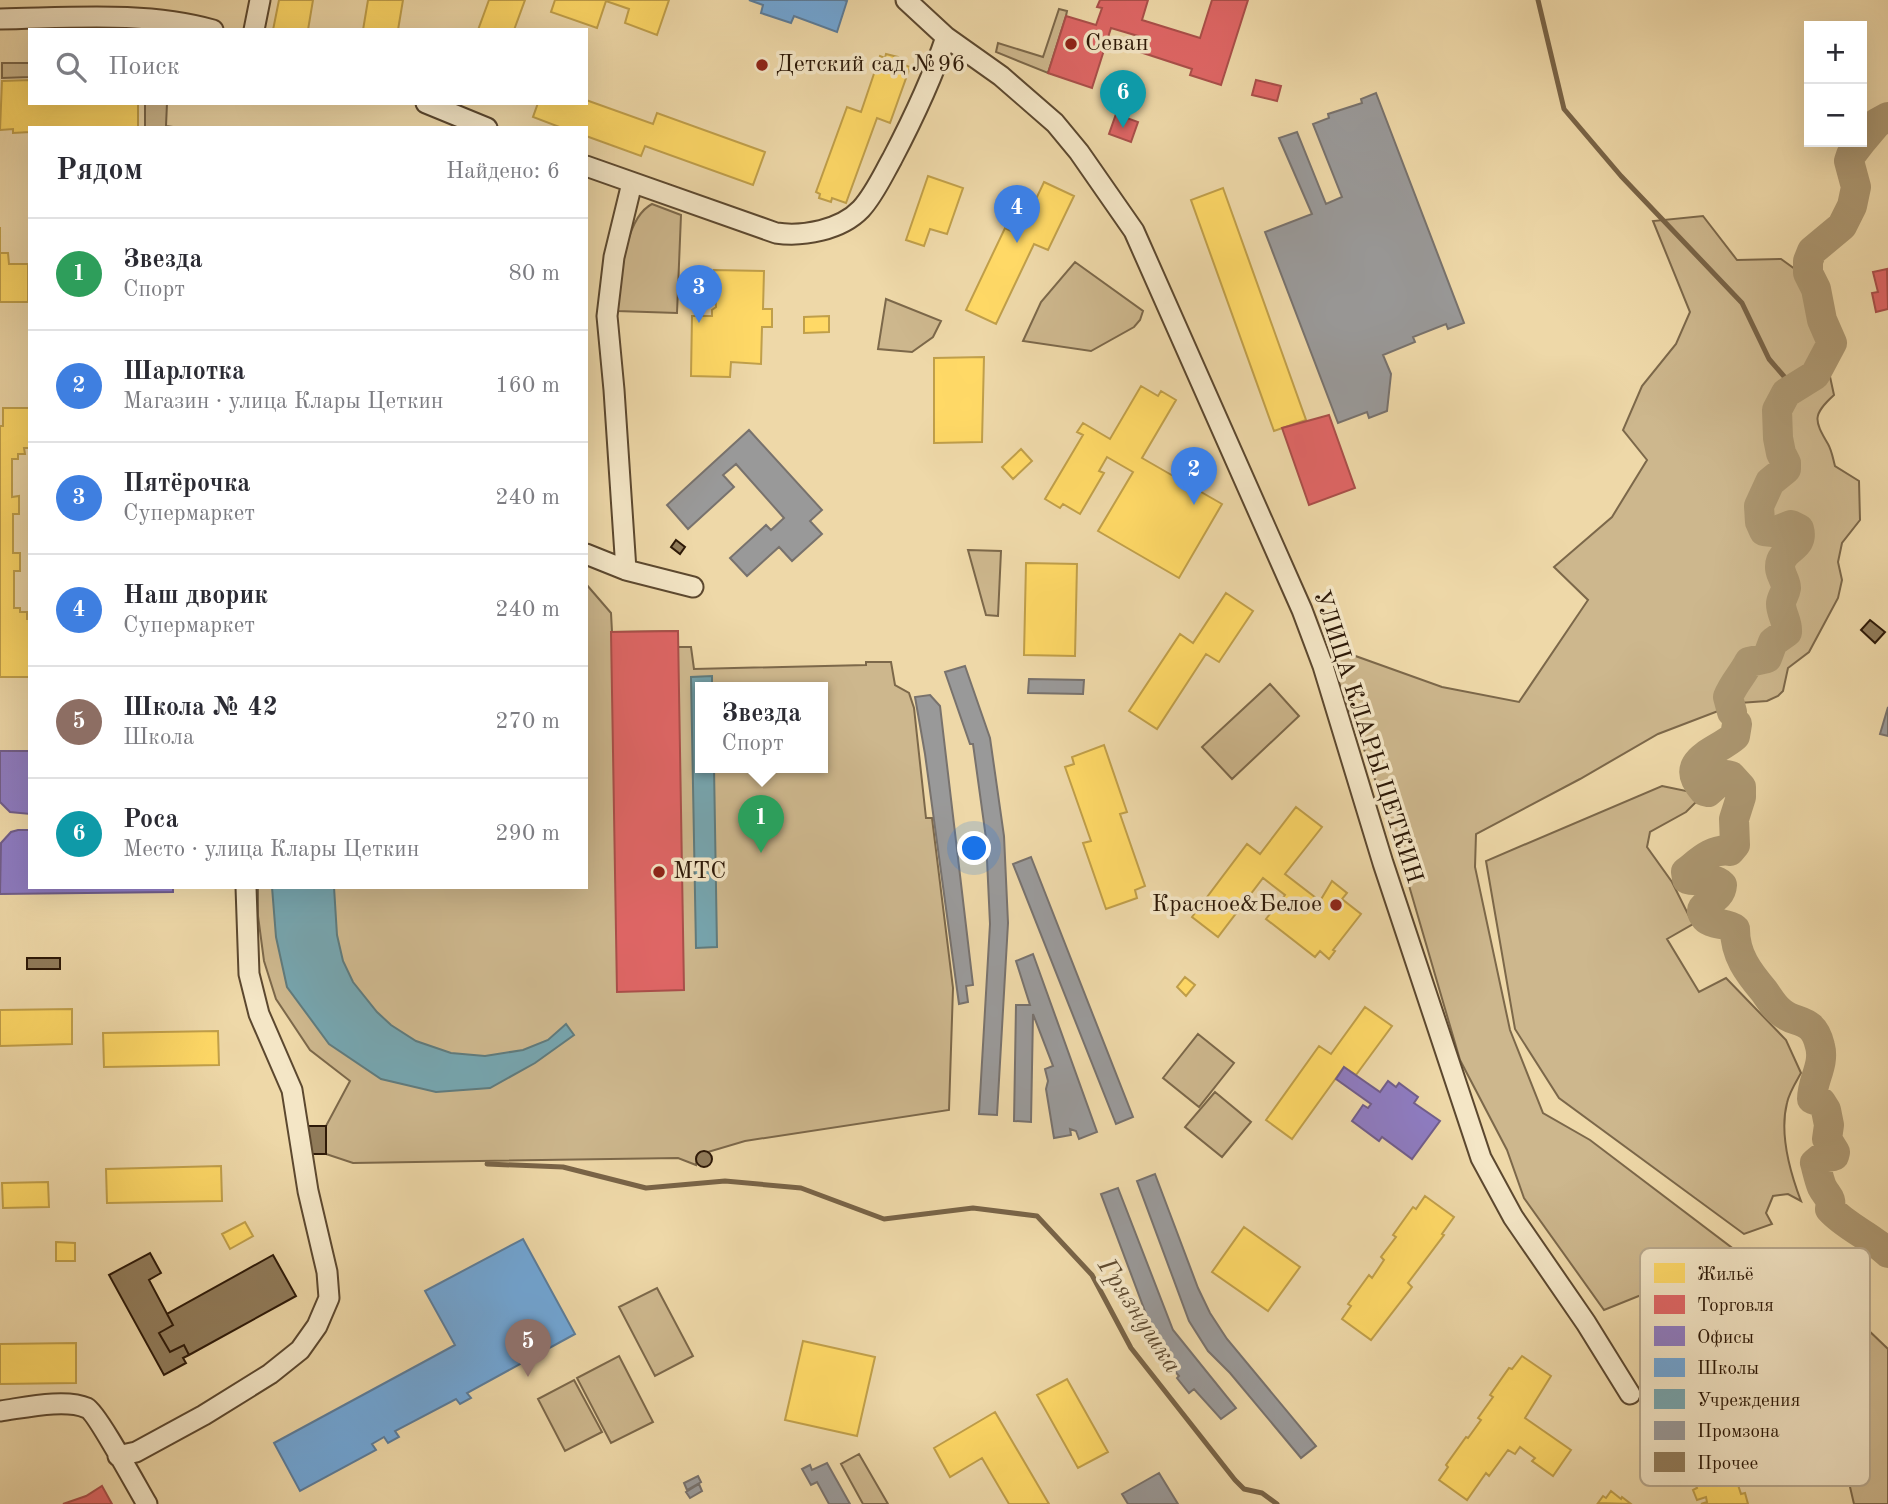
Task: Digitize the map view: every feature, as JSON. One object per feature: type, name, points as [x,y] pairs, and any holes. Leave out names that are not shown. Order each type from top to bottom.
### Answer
[{"type":"street","points":[[254,28],[260,0]]},
{"type":"street","name":"УЛИЦА КЛАРЫ ЦЕТКИН","points":[[906,0],[946,37],[1001,76],[1055,123],[1079,152],[1134,232],[1302,610],[1323,666],[1383,863],[1481,1158],[1513,1217],[1586,1323],[1630,1394]]},
{"type":"street","points":[[0,19],[139,19],[205,28]]},
{"type":"street","points":[[588,167],[776,233],[793,235],[839,224],[860,210],[878,183],[917,111],[946,37]]},
{"type":"street","points":[[431,105],[482,126]]},
{"type":"street","points":[[626,570],[607,316],[614,257],[632,183]]},
{"type":"street","points":[[588,555],[626,570],[693,587]]},
{"type":"street","points":[[118,1457],[148,1446],[270,1374],[300,1350],[317,1326],[329,1298],[327,1272],[308,1191],[292,1090],[259,1014],[249,974],[247,889]]},
{"type":"street","points":[[0,1411],[47,1405],[88,1408],[101,1424],[147,1504]]},
{"type":"shaded area","points":[[1059,9],[1067,11],[1048,73],[996,52],[998,43],[1043,57]]},
{"type":"shaded area","points":[[2,63],[28,63],[28,77],[2,78]]},
{"type":"shaded area","points":[[145,105],[167,105],[166,126],[145,126]]},
{"type":"shaded area","points":[[652,204],[681,215],[677,313],[617,311],[629,237],[642,212]]},
{"type":"shaded area","points":[[1703,216],[1737,260],[1781,259],[1828,293],[1822,340],[1834,395],[1819,413],[1818,423],[1831,449],[1835,466],[1859,481],[1860,520],[1842,543],[1838,562],[1842,580],[1838,598],[1809,652],[1788,668],[1783,691],[1778,696],[1767,701],[1739,703],[1658,734],[1476,834],[1475,867],[1510,1030],[1543,1113],[1590,1140],[1732,1248],[1640,1248],[1640,1295],[1604,1310],[1524,1198],[1507,1150],[1460,1060],[1398,848],[1369,762],[1331,666],[1347,653],[1442,687],[1519,702],[1588,600],[1554,567],[1612,517],[1647,460],[1623,430],[1642,386],[1676,344],[1690,312],[1653,221]]},
{"type":"shaded area","points":[[1075,262],[1143,311],[1140,320],[1134,327],[1091,351],[1023,341],[1041,302]]},
{"type":"shaded area","points":[[886,299],[941,321],[933,337],[912,352],[878,349]]},
{"type":"shaded area","points":[[968,550],[1001,551],[998,616],[986,615]]},
{"type":"shaded area","points":[[588,586],[611,613],[612,632],[678,631],[678,647],[691,647],[694,669],[866,665],[866,662],[891,662],[895,685],[909,693],[914,708],[926,818],[932,818],[953,988],[949,1110],[745,1141],[700,1152],[696,1165],[678,1158],[353,1163],[326,1154],[326,1126],[350,1081],[310,1050],[276,999],[264,961],[258,916],[258,889],[588,889]]},
{"type":"shaded area","points":[[1270,684],[1299,716],[1232,779],[1202,747]]},
{"type":"shaded area","points":[[1662,786],[1686,791],[1694,787],[1703,795],[1686,812],[1650,832],[1647,847],[1672,882],[1693,924],[1667,939],[1699,992],[1726,978],[1786,1040],[1801,1073],[1788,1099],[1784,1127],[1790,1165],[1801,1201],[1788,1194],[1773,1196],[1766,1213],[1772,1224],[1744,1234],[1559,1098],[1515,1029],[1486,861]]},
{"type":"shaded area","points":[[1198,1034],[1234,1063],[1199,1107],[1163,1078]]},
{"type":"shaded area","points":[[1215,1092],[1251,1122],[1222,1157],[1185,1127]]},
{"type":"shaded area","points":[[657,1288],[693,1356],[655,1376],[619,1307]]},
{"type":"shaded area","points":[[1870,1332],[1888,1349],[1888,1504],[1854,1504],[1850,1486],[1870,1486]]},
{"type":"shaded area","points":[[619,1356],[653,1422],[611,1443],[577,1378]]},
{"type":"shaded area","points":[[574,1380],[602,1432],[565,1451],[538,1399]]},
{"type":"shaded area","points":[[859,1454],[888,1504],[863,1504],[841,1464]]},
{"type":"building: Жильё","points":[[279,0],[313,0],[308,28],[273,28]]},
{"type":"building: Жильё","points":[[368,0],[403,0],[398,28],[363,28]]},
{"type":"building: Жильё","points":[[489,0],[525,0],[515,28],[479,28]]},
{"type":"building: Жильё","points":[[555,0],[669,0],[657,35],[625,23],[629,9],[606,1],[597,28],[551,12]]},
{"type":"building: Жильё","points":[[886,54],[898,57],[896,62],[910,67],[890,123],[877,118],[846,203],[832,198],[831,202],[819,198],[820,194],[816,192],[847,107],[861,112],[880,56],[885,58]]},
{"type":"building: Жильё","points":[[28,80],[28,105],[138,105],[138,126],[28,126],[28,132],[13,133],[13,129],[0,130],[2,81]]},
{"type":"building: Жильё","points":[[588,101],[653,124],[657,113],[765,152],[753,185],[645,146],[641,156],[588,137],[588,126],[557,126],[533,117],[537,105],[588,105]]},
{"type":"building: Жильё","points":[[928,176],[963,188],[947,234],[930,229],[924,246],[906,240]]},
{"type":"building: Жильё","points":[[1044,182],[1074,196],[1048,250],[1034,244],[996,324],[966,310],[1005,228],[1019,235]]},
{"type":"building: Жильё","points":[[1223,188],[1306,420],[1274,431],[1191,200]]},
{"type":"building: Жильё","points":[[0,253],[8,253],[9,264],[28,264],[28,302],[0,302]]},
{"type":"building: Жильё","points":[[714,270],[764,271],[763,309],[772,309],[772,327],[762,327],[761,364],[731,362],[730,377],[691,376],[692,316],[712,316],[712,310],[716,307]]},
{"type":"building: Жильё","points":[[829,316],[829,332],[804,333],[804,317]]},
{"type":"building: Жильё","points":[[984,357],[982,442],[934,443],[934,358]]},
{"type":"building: Жильё","points":[[1141,386],[1158,396],[1161,391],[1176,400],[1142,458],[1222,504],[1179,578],[1098,531],[1133,472],[1107,457],[1099,471],[1104,473],[1080,514],[1063,504],[1060,508],[1045,499],[1083,435],[1077,432],[1083,423],[1110,439]]},
{"type":"building: Жильё","points":[[3,408],[28,408],[28,448],[24,448],[25,454],[18,454],[18,459],[12,459],[12,497],[19,496],[19,514],[13,514],[13,553],[20,553],[20,571],[14,571],[14,608],[27,612],[28,677],[0,677],[0,426],[3,426]]},
{"type":"building: Жильё","points":[[1021,449],[1032,461],[1013,479],[1002,467]]},
{"type":"building: Жильё","points":[[1026,563],[1077,564],[1075,656],[1024,655]]},
{"type":"building: Жильё","points":[[1226,593],[1253,611],[1219,662],[1206,654],[1157,729],[1129,711],[1180,634],[1193,643]]},
{"type":"building: Жильё","points":[[1104,745],[1127,812],[1120,814],[1145,886],[1135,890],[1137,898],[1106,909],[1083,843],[1091,841],[1065,767],[1074,764],[1072,757]]},
{"type":"building: Жильё","points":[[1296,807],[1322,827],[1285,874],[1320,901],[1332,881],[1347,893],[1342,899],[1361,914],[1329,959],[1320,951],[1315,957],[1266,919],[1285,895],[1263,878],[1218,937],[1192,917],[1247,844],[1260,854]]},
{"type":"building: Жильё","points":[[1185,977],[1195,985],[1186,996],[1177,987]]},
{"type":"building: Жильё","points":[[1365,1007],[1392,1026],[1356,1075],[1344,1067],[1292,1139],[1266,1120],[1319,1046],[1331,1054]]},
{"type":"building: Жильё","points":[[72,1009],[72,1044],[0,1046],[0,1010]]},
{"type":"building: Жильё","points":[[218,1031],[219,1065],[104,1067],[103,1033]]},
{"type":"building: Жильё","points":[[221,1166],[222,1201],[107,1203],[106,1169]]},
{"type":"building: Жильё","points":[[48,1182],[49,1207],[3,1208],[2,1183]]},
{"type":"building: Жильё","points":[[1425,1196],[1454,1217],[1408,1283],[1412,1287],[1371,1340],[1342,1319],[1351,1306],[1348,1304],[1369,1275],[1372,1278],[1384,1260],[1381,1257],[1396,1237],[1393,1235],[1413,1207],[1416,1209]]},
{"type":"building: Жильё","points":[[245,1222],[253,1236],[230,1249],[222,1234]]},
{"type":"building: Жильё","points":[[1244,1227],[1300,1267],[1268,1311],[1212,1272]]},
{"type":"building: Жильё","points":[[56,1242],[75,1243],[75,1261],[56,1261]]},
{"type":"building: Жильё","points":[[803,1341],[875,1357],[857,1436],[785,1420]]},
{"type":"building: Жильё","points":[[76,1343],[76,1383],[0,1384],[0,1344]]},
{"type":"building: Жильё","points":[[1522,1356],[1551,1376],[1525,1418],[1571,1450],[1553,1476],[1532,1461],[1535,1458],[1520,1447],[1515,1454],[1508,1450],[1489,1476],[1486,1473],[1467,1500],[1439,1480],[1448,1467],[1446,1465],[1481,1420],[1478,1418],[1493,1397],[1490,1395],[1509,1368],[1512,1369]]},
{"type":"building: Жильё","points":[[1067,1379],[1108,1452],[1078,1468],[1037,1395]]},
{"type":"building: Жильё","points":[[995,1412],[1049,1504],[1009,1504],[982,1458],[950,1477],[934,1448]]},
{"type":"building: Жильё","points":[[1696,1486],[1738,1486],[1741,1494],[1745,1493],[1748,1504],[1701,1504],[1707,1502],[1706,1497],[1697,1500],[1693,1490]]},
{"type":"building: Жильё","points":[[1611,1491],[1621,1499],[1622,1497],[1631,1504],[1598,1503]]},
{"type":"building: Торговля","points":[[1100,0],[1148,0],[1142,20],[1200,38],[1212,0],[1248,0],[1221,85],[1190,75],[1192,69],[1134,50],[1138,36],[1111,28],[1092,88],[1048,73],[1066,16],[1096,25],[1102,8],[1097,7]]},
{"type":"building: Торговля","points":[[1256,80],[1281,86],[1277,101],[1252,95]]},
{"type":"building: Торговля","points":[[1116,114],[1138,122],[1131,142],[1109,134]]},
{"type":"building: Торговля","points":[[1887,269],[1888,309],[1876,312],[1872,293],[1878,292],[1873,272]]},
{"type":"building: Торговля","points":[[1329,415],[1355,488],[1309,505],[1282,428]]},
{"type":"building: Торговля","points":[[678,631],[684,990],[617,992],[611,632]]},
{"type":"building: Торговля","points":[[102,1486],[112,1504],[63,1504],[86,1496]]},
{"type":"building: Офисы","points":[[0,751],[28,751],[28,814],[10,812],[0,802]]},
{"type":"building: Офисы","points":[[28,830],[28,889],[173,889],[173,892],[0,894],[1,843],[11,832]]},
{"type":"building: Офисы","points":[[1344,1067],[1380,1092],[1388,1081],[1396,1087],[1399,1083],[1418,1097],[1414,1103],[1440,1121],[1412,1159],[1382,1137],[1379,1141],[1352,1121],[1363,1105],[1368,1108],[1371,1104],[1336,1079]]},
{"type":"building: Школы","points":[[749,0],[847,1],[837,32],[794,16],[791,23],[761,13],[763,5]]},
{"type":"building: Школы","points":[[523,1239],[575,1334],[467,1393],[471,1398],[460,1404],[456,1399],[395,1431],[399,1437],[388,1443],[384,1437],[372,1444],[376,1450],[300,1491],[274,1443],[455,1345],[425,1291]]},
{"type":"building: Учреждения","points":[[712,676],[712,682],[695,682],[695,773],[714,773],[717,947],[696,948],[691,677]]},
{"type":"building: Учреждения","points":[[272,889],[334,889],[337,935],[343,961],[353,982],[377,1012],[416,1041],[451,1053],[485,1056],[523,1050],[548,1040],[566,1024],[574,1035],[535,1063],[490,1088],[436,1092],[381,1079],[329,1044],[287,987],[276,937]]},
{"type":"building: Промзона","points":[[1376,93],[1464,323],[1448,329],[1446,324],[1413,337],[1415,342],[1383,355],[1391,374],[1387,411],[1369,418],[1367,412],[1338,423],[1265,232],[1312,214],[1279,138],[1297,132],[1326,204],[1342,197],[1313,124],[1329,118],[1328,114],[1362,103],[1361,99]]},
{"type":"building: Промзона","points":[[749,430],[822,510],[810,521],[822,534],[792,561],[779,547],[747,576],[730,558],[766,525],[771,530],[784,518],[736,464],[723,475],[734,487],[688,529],[667,505]]},
{"type":"building: Промзона","points":[[965,666],[990,738],[1004,836],[1008,923],[997,1115],[979,1114],[990,924],[986,838],[973,744],[970,744],[945,672]]},
{"type":"building: Промзона","points":[[1029,679],[1084,680],[1083,694],[1028,693]]},
{"type":"building: Промзона","points":[[930,695],[940,706],[973,985],[966,986],[968,1002],[959,1004],[915,697]]},
{"type":"building: Промзона","points":[[1888,707],[1888,736],[1880,734]]},
{"type":"building: Промзона","points":[[1031,857],[1133,1117],[1116,1124],[1013,864]]},
{"type":"building: Промзона","points":[[1033,954],[1097,1132],[1079,1139],[1076,1131],[1070,1129],[1071,1135],[1054,1138],[1045,1069],[1053,1066],[1033,1014],[1031,1122],[1014,1121],[1016,1005],[1030,1005],[1016,961]]},
{"type":"building: Промзона","points":[[1155,1174],[1210,1313],[1227,1339],[1316,1446],[1301,1458],[1230,1373],[1208,1351],[1189,1321],[1137,1181]]},
{"type":"building: Промзона","points":[[1118,1188],[1173,1330],[1236,1408],[1221,1419],[1194,1389],[1189,1393],[1177,1378],[1179,1376],[1156,1349],[1146,1314],[1101,1194]]},
{"type":"building: Промзона","points":[[827,1463],[850,1504],[829,1504],[817,1482],[811,1485],[802,1469],[810,1465],[812,1470]]},
{"type":"building: Промзона","points":[[1159,1473],[1178,1504],[1128,1504],[1122,1494]]},
{"type":"building: Промзона","points":[[698,1476],[701,1482],[687,1490],[684,1483]]},
{"type":"building: Промзона","points":[[699,1484],[702,1491],[690,1498],[686,1492]]},
{"type":"building: Прочее","points":[[676,540],[685,547],[680,554],[671,547]]},
{"type":"building: Прочее","points":[[1870,620],[1885,632],[1875,643],[1861,630]]},
{"type":"building: Прочее","points":[[27,958],[60,958],[60,969],[27,969]]},
{"type":"building: Прочее","points":[[308,1126],[326,1126],[326,1154],[308,1154]]},
{"type":"building: Прочее","points":[[704,1151],[710,1153],[710,1165],[704,1167],[698,1165],[696,1159],[698,1153]]},
{"type":"building: Прочее","points":[[150,1253],[161,1273],[149,1280],[173,1325],[159,1333],[170,1352],[184,1345],[189,1355],[183,1358],[186,1363],[164,1375],[109,1275]]},
{"type":"building: Прочее","points":[[273,1255],[296,1296],[189,1355],[184,1345],[170,1352],[159,1333],[173,1325],[167,1314]]},
{"type":"waterway","points":[[1538,0],[1564,109],[1621,176],[1742,303],[1769,359],[1794,388]]},
{"type":"waterway","points":[[1867,135],[1877,123],[1888,117]]},
{"type":"waterway","points":[[1732,712],[1728,697],[1749,662],[1767,658],[1773,642],[1787,632],[1781,604],[1786,588],[1780,565],[1783,556],[1799,540],[1799,529],[1791,525],[1773,532],[1764,531],[1760,522],[1759,506],[1770,482],[1786,469],[1778,438],[1777,410],[1786,393],[1815,375],[1832,343],[1822,320],[1816,289],[1808,273],[1808,261],[1812,251],[1842,226],[1852,206],[1856,187],[1849,161],[1857,147]]},
{"type":"waterway","points":[[1737,724],[1735,736],[1702,758],[1696,764],[1694,772],[1704,791],[1708,792],[1727,775],[1741,787],[1741,797],[1734,819],[1735,845],[1730,851],[1717,852],[1701,860],[1686,872],[1687,879],[1714,880],[1722,885],[1721,891],[1703,908],[1704,916],[1710,921],[1735,929],[1737,947],[1744,963],[1778,1010],[1809,1025],[1817,1036],[1821,1060],[1812,1099],[1821,1102],[1826,1110],[1829,1125],[1827,1139],[1835,1152],[1834,1156],[1821,1158],[1815,1163],[1820,1181],[1830,1199],[1830,1209],[1888,1253]]},
{"type":"waterway","name":"Грязнушка","points":[[487,1164],[563,1167],[646,1188],[725,1181],[801,1188],[884,1219],[973,1208],[1037,1216],[1092,1275],[1131,1348],[1235,1480],[1244,1489],[1262,1493],[1277,1504]]},
{"type":"place","name":"Севан","points":[[1071,44]]},
{"type":"place","name":"Детский сад №96","points":[[762,65]]},
{"type":"place","name":"Роса","points":[[1123,128]]},
{"type":"place","name":"Наш дворик","points":[[1017,243]]},
{"type":"place","name":"Пятёрочка","points":[[699,323]]},
{"type":"place","name":"Шарлотка","points":[[1194,505]]},
{"type":"place","name":"Звезда","points":[[761,853]]},
{"type":"place","name":"МТС","points":[[659,872]]},
{"type":"place","name":"Красное&Белое","points":[[1336,905]]},
{"type":"place","name":"Школа № 42","points":[[528,1377]]}]
